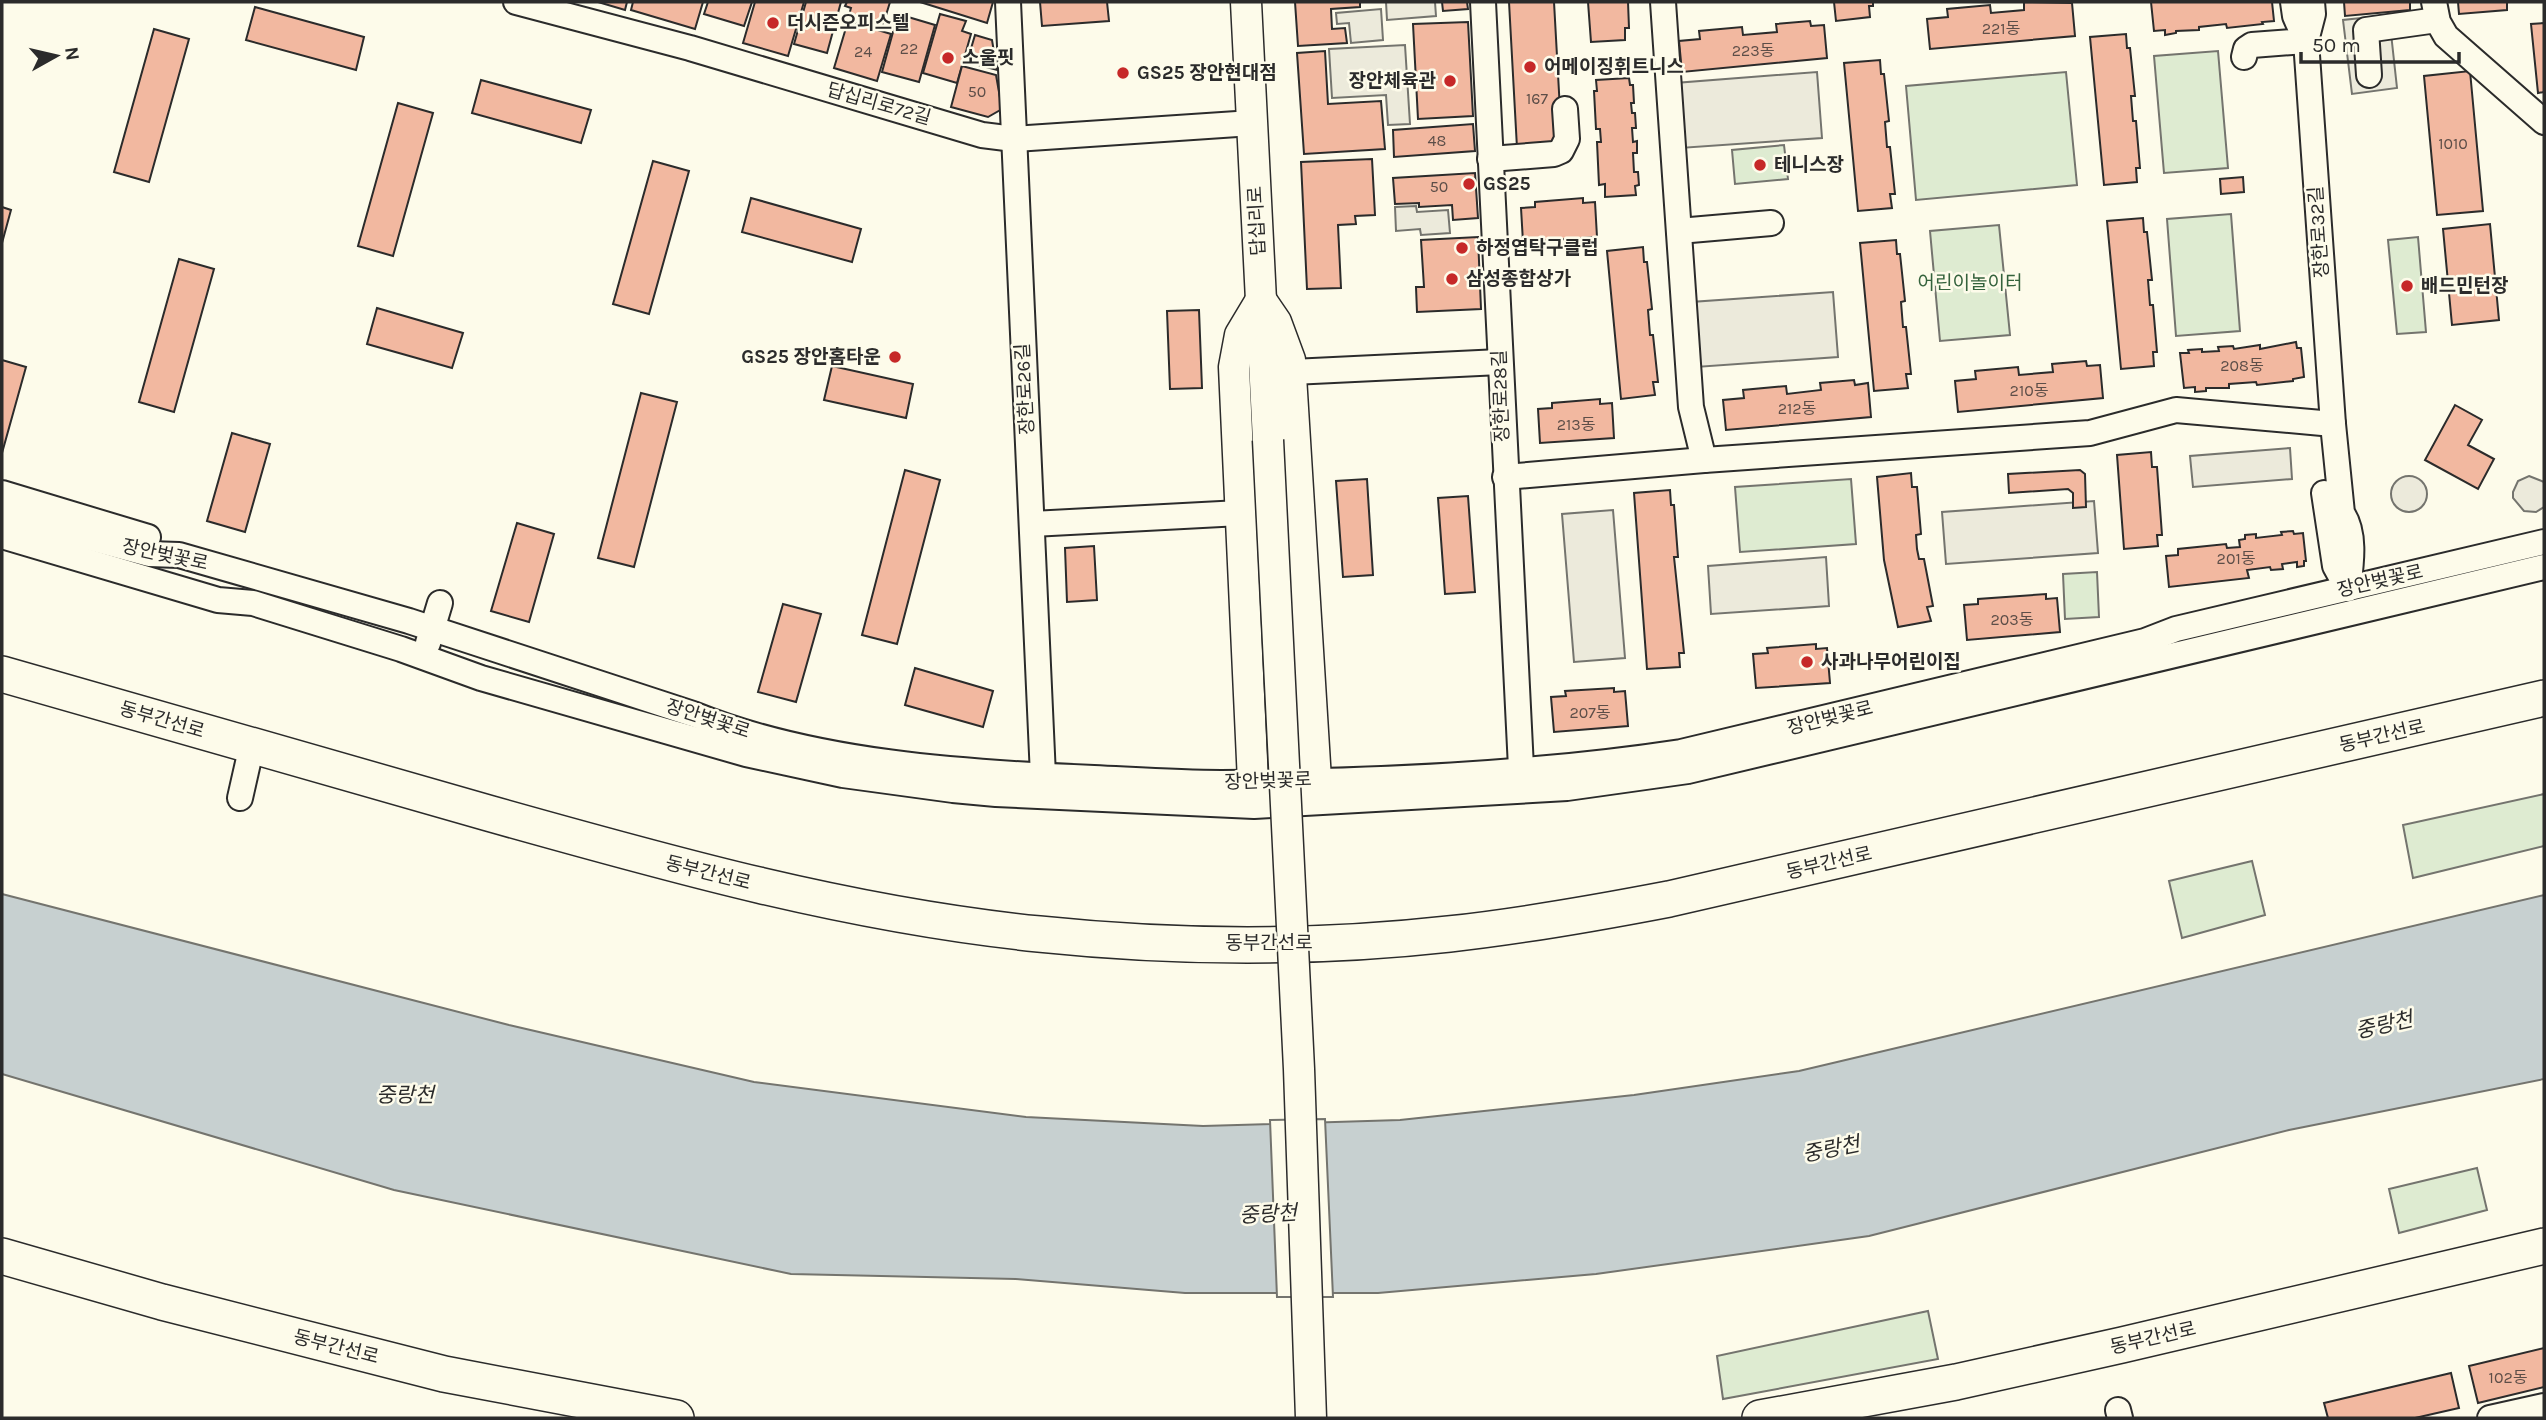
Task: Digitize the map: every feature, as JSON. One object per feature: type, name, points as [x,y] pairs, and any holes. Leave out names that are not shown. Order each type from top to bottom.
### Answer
[{"type":"highway","name":"동부간선로","points":[[2,674],[662,862],[789,894],[907,916],[1038,934],[1241,944],[1348,942],[1449,934],[1578,916],[1669,899],[2544,698]]},
{"type":"highway","name":"동부간선로","points":[[1760,1418],[1956,1382],[2544,1246]]},
{"type":"highway","name":"동부간선로","points":[[2,1256],[162,1302],[432,1371],[676,1418]]},
{"type":"main road","name":"답십리로","points":[[1246,2],[1299,1069],[1311,1418]]},
{"type":"main road","points":[[1253,782],[1234,367],[1240,335],[1261,300],[1283,336],[1292,372],[1317,780]]},
{"type":"street","name":"답십리로72길","points":[[516,2],[677,45],[982,135],[1014,139],[1252,123]]},
{"type":"street","name":"장한로26길","points":[[1008,2],[1043,776]]},
{"type":"street","name":"장한로28길","points":[[1483,2],[1522,780]]},
{"type":"street","points":[[1662,2],[1691,408],[1704,460]]},
{"type":"street","name":"장한로32길","points":[[2293,2],[2295,16],[2306,41]]},
{"type":"street","name":"장한로32길","points":[[2312,2],[2313,14],[2306,41],[2333,424],[2342,513],[2348,521],[2352,563],[2350,601]]},
{"type":"street","points":[[2369,75],[2366,30],[2436,11],[2446,36],[2458,48],[2542,115]]},
{"type":"street","points":[[2244,57],[2246,50],[2252,45],[2306,41]]},
{"type":"street","points":[[1490,159],[1554,154],[1561,151],[1567,139],[1565,109]]},
{"type":"street","points":[[1679,231],[1771,223]]},
{"type":"street","points":[[1292,372],[1500,362]]},
{"type":"street","points":[[1505,477],[2090,433],[2176,410],[2333,424]]},
{"type":"street","name":"장한로32길","points":[[2333,424],[2325,454],[2323,486],[2335,566],[2350,601]]},
{"type":"street","points":[[2,493],[156,540],[178,555]]},
{"type":"street","points":[[1032,524],[1240,513]]},
{"type":"street","name":"장안벚꽃로","points":[[2,514],[149,554],[178,555],[432,629],[693,714],[725,727],[790,743],[905,764],[957,771],[1220,783],[1522,780]]},
{"type":"street","name":"장안벚꽃로","points":[[2,536],[218,600],[253,603],[424,657],[481,678],[746,754],[843,775],[1008,795],[1254,806],[1522,780],[1693,750],[2145,641],[2176,629],[2544,567]]},
{"type":"street","name":"장안벚꽃로","points":[[2350,601],[2544,542]]},
{"type":"street","points":[[424,657],[440,603]]},
{"type":"street","points":[[240,798],[252,745]]},
{"type":"street","points":[[2490,1418],[2544,1406]]},
{"type":"green space","points":[[2218,51],[2228,168],[2164,173],[2154,56]]},
{"type":"green space","points":[[2066,72],[2077,185],[1916,200],[1906,86]]},
{"type":"green space","name":"테니스장","points":[[1784,145],[1788,179],[1735,184],[1732,150]]},
{"type":"green space","points":[[2231,214],[2240,331],[2176,336],[2167,219]]},
{"type":"green space","name":"어린이놀이터","points":[[1999,225],[2010,335],[1940,341],[1930,231]]},
{"type":"green space","name":"배드민턴장","points":[[2418,237],[2426,332],[2397,334],[2388,240]]},
{"type":"green space","points":[[1851,479],[1856,544],[1740,552],[1735,487]]},
{"type":"green space","points":[[2097,572],[2099,617],[2065,619],[2063,574]]},
{"type":"green space","points":[[2544,794],[2544,846],[2413,878],[2403,825]]},
{"type":"green space","points":[[2252,861],[2265,915],[2182,938],[2169,881]]},
{"type":"green space","points":[[2477,1168],[2487,1210],[2399,1233],[2389,1189]]},
{"type":"green space","points":[[1928,1311],[1938,1359],[1723,1399],[1717,1356]]},
{"type":"shaded area","points":[[1386,2],[1435,2],[1436,16],[1387,20]]},
{"type":"shaded area","points":[[1381,9],[1383,40],[1351,43],[1349,23],[1337,24],[1336,13]]},
{"type":"shaded area","points":[[2389,15],[2397,88],[2352,94],[2343,20]]},
{"type":"shaded area","points":[[1405,45],[1410,124],[1388,125],[1386,95],[1332,98],[1329,49]]},
{"type":"shaded area","points":[[1817,72],[1822,138],[1680,148],[1675,83]]},
{"type":"shaded area","points":[[1416,206],[1417,212],[1448,210],[1450,233],[1421,235],[1420,229],[1396,231],[1395,207]]},
{"type":"shaded area","points":[[1833,292],[1838,357],[1696,367],[1691,302]]},
{"type":"shaded area","points":[[2290,448],[2292,479],[2193,487],[2190,456]]},
{"type":"shaded area","points":[[2409,476],[2422,481],[2427,494],[2422,507],[2409,512],[2396,507],[2391,494],[2396,481]]},
{"type":"shaded area","points":[[2529,476],[2544,482],[2544,507],[2536,512],[2524,511],[2513,498],[2518,481]]},
{"type":"shaded area","points":[[2094,501],[2098,553],[1946,564],[1942,512]]},
{"type":"shaded area","points":[[1613,510],[1625,658],[1574,662],[1562,514]]},
{"type":"shaded area","points":[[1826,557],[1829,606],[1711,614],[1708,566]]},
{"type":"water","name":"중랑천","points":[[2,894],[509,1025],[754,1082],[1026,1117],[1203,1126],[1400,1120],[1634,1095],[1799,1071],[2544,895],[2544,1079],[2289,1130],[1869,1236],[1596,1274],[1378,1293],[1185,1293],[1016,1279],[791,1274],[394,1190],[2,1074]]},
{"type":"pier","points":[[1325,1119],[1333,1297],[1277,1297],[1270,1120]]},
{"type":"building","points":[[598,2],[627,2],[625,10]]},
{"type":"building","points":[[633,2],[703,2],[695,29],[631,10]]},
{"type":"building","points":[[708,2],[752,2],[744,26],[704,14]]},
{"type":"building","name":"더시즌오피스텔","points":[[755,2],[804,2],[788,56],[743,43]]},
{"type":"building","points":[[806,2],[841,2],[827,53],[794,44]]},
{"type":"building","points":[[847,2],[890,2],[883,25],[849,15],[851,8],[845,6]]},
{"type":"building","points":[[920,2],[993,2],[987,23]]},
{"type":"building","points":[[1040,2],[1107,2],[1109,21],[1042,26]]},
{"type":"building","points":[[1295,2],[1360,2],[1360,7],[1331,9],[1332,29],[1345,28],[1347,43],[1298,46]]},
{"type":"building","points":[[1442,2],[1467,2],[1468,9],[1443,11]]},
{"type":"building","points":[[1509,2],[1554,2],[1562,146],[1517,148]]},
{"type":"building","points":[[1588,2],[1628,2],[1629,28],[1625,28],[1625,40],[1591,42]]},
{"type":"building","points":[[1834,2],[1873,2],[1873,6],[1869,6],[1870,17],[1836,21]]},
{"type":"building","points":[[2024,2],[2072,3],[2075,36],[1930,49],[1927,19],[1948,17],[1947,9],[1990,5],[1991,13],[2024,10]]},
{"type":"building","points":[[2151,2],[2272,2],[2274,21],[2227,28],[2226,24],[2199,27],[2199,30],[2176,31],[2165,35],[2165,30],[2154,31]]},
{"type":"building","points":[[2344,2],[2410,2],[2410,10],[2345,16]]},
{"type":"building","points":[[2458,2],[2507,2],[2507,10],[2459,14]]},
{"type":"building","points":[[255,7],[364,37],[356,70],[246,40]]},
{"type":"building","points":[[898,14],[935,25],[919,82],[882,72]]},
{"type":"building","points":[[940,14],[966,21],[962,31],[971,34],[957,83],[923,73]]},
{"type":"building","points":[[848,21],[891,34],[877,81],[834,68]]},
{"type":"building","points":[[1810,21],[1811,26],[1824,25],[1827,58],[1682,72],[1679,41],[1700,39],[1699,31],[1742,27],[1743,35],[1777,32],[1776,24]]},
{"type":"building","points":[[1468,22],[1473,116],[1418,119],[1413,24]]},
{"type":"building","points":[[2544,23],[2544,92],[2538,93],[2531,24]]},
{"type":"building","points":[[154,29],[189,39],[149,182],[114,172]]},
{"type":"building","points":[[2126,34],[2127,48],[2130,48],[2135,96],[2131,96],[2133,121],[2136,121],[2140,168],[2136,168],[2137,182],[2104,185],[2090,37]]},
{"type":"building","points":[[975,35],[992,40],[997,70],[967,62]]},
{"type":"building","points":[[1325,51],[1328,104],[1381,101],[1385,149],[1304,154],[1297,53]]},
{"type":"building","points":[[1880,60],[1889,121],[1885,122],[1887,147],[1890,147],[1895,194],[1890,194],[1892,208],[1858,211],[1844,63]]},
{"type":"building","points":[[962,66],[996,75],[1002,109],[988,117],[951,107]]},
{"type":"building","points":[[2470,71],[2483,211],[2437,215],[2424,76]]},
{"type":"building","points":[[1629,78],[1630,85],[1633,85],[1634,103],[1631,103],[1636,128],[1632,128],[1633,142],[1637,141],[1637,153],[1633,153],[1634,172],[1638,172],[1639,185],[1635,186],[1636,195],[1605,197],[1605,184],[1599,185],[1597,142],[1601,142],[1600,129],[1596,129],[1596,80]]},
{"type":"building","points":[[481,80],[591,110],[581,143],[472,113]]},
{"type":"building","points":[[398,103],[433,113],[393,256],[358,246]]},
{"type":"building","points":[[1473,124],[1475,151],[1394,157],[1393,130]]},
{"type":"building","points":[[1372,159],[1375,215],[1355,216],[1356,224],[1338,225],[1341,288],[1307,289],[1301,162]]},
{"type":"building","points":[[653,161],[689,171],[649,314],[613,304]]},
{"type":"building","points":[[1475,173],[1478,218],[1453,220],[1452,205],[1419,207],[1419,203],[1395,204],[1393,178]]},
{"type":"building","points":[[2243,177],[2244,192],[2221,194],[2220,179]]},
{"type":"building","points":[[751,198],[861,229],[852,262],[742,232]]},
{"type":"building","points":[[1583,198],[1583,203],[1595,202],[1597,237],[1523,242],[1521,208],[1535,207],[1535,202]]},
{"type":"building","points":[[2,207],[11,210],[2,243]]},
{"type":"building","points":[[2143,218],[2144,232],[2147,232],[2152,280],[2148,280],[2150,305],[2153,305],[2157,352],[2153,352],[2154,366],[2121,369],[2107,221]]},
{"type":"building","points":[[2490,224],[2499,320],[2452,325],[2443,229]]},
{"type":"building","name":"삼성종합상가","points":[[1478,237],[1481,309],[1417,312],[1416,287],[1424,287],[1421,240]]},
{"type":"building","points":[[1896,240],[1905,301],[1901,302],[1903,327],[1906,327],[1911,374],[1906,374],[1908,388],[1874,391],[1860,243]]},
{"type":"building","points":[[1643,247],[1652,309],[1648,310],[1650,335],[1653,335],[1658,382],[1653,382],[1655,395],[1621,399],[1607,251]]},
{"type":"building","points":[[179,259],[214,269],[174,412],[139,402]]},
{"type":"building","points":[[377,308],[463,333],[452,368],[367,344]]},
{"type":"building","points":[[1199,310],[1202,388],[1170,389],[1167,311]]},
{"type":"building","points":[[2296,342],[2297,348],[2301,348],[2304,377],[2257,385],[2256,382],[2229,384],[2229,388],[2206,388],[2206,391],[2195,392],[2195,387],[2184,388],[2180,353],[2202,349],[2202,352],[2219,351],[2218,347],[2233,346],[2234,349],[2260,345],[2260,349]]},
{"type":"building","points":[[2,360],[26,367],[2,453]]},
{"type":"building","points":[[2086,361],[2087,366],[2100,365],[2103,398],[1958,412],[1955,381],[1976,379],[1975,371],[2018,367],[2019,375],[2053,372],[2052,364]]},
{"type":"building","points":[[832,366],[913,384],[906,418],[824,400]]},
{"type":"building","points":[[1854,380],[1855,385],[1868,383],[1871,417],[1726,430],[1723,400],[1744,398],[1743,390],[1786,386],[1787,394],[1821,390],[1820,383]]},
{"type":"building","points":[[641,393],[677,402],[634,567],[598,558]]},
{"type":"building","points":[[1600,399],[1600,404],[1612,403],[1614,438],[1540,443],[1538,409],[1552,408],[1552,403]]},
{"type":"building","points":[[2455,405],[2482,420],[2468,445],[2494,459],[2478,489],[2425,460]]},
{"type":"building","points":[[232,433],[270,444],[245,532],[207,521]]},
{"type":"building","points":[[2151,452],[2152,467],[2157,467],[2162,535],[2157,535],[2158,546],[2124,549],[2117,455]]},
{"type":"building","points":[[905,470],[940,480],[897,644],[862,635]]},
{"type":"building","points":[[2080,470],[2085,474],[2086,507],[2073,508],[2073,493],[2068,489],[2009,493],[2008,474]]},
{"type":"building","points":[[1911,473],[1912,487],[1917,487],[1921,534],[1916,535],[1917,549],[1919,559],[1924,559],[1933,606],[1927,607],[1931,621],[1898,627],[1884,560],[1877,477]]},
{"type":"building","points":[[1367,479],[1373,575],[1343,577],[1336,481]]},
{"type":"building","points":[[1670,490],[1671,505],[1674,505],[1678,557],[1674,557],[1684,653],[1679,653],[1680,667],[1647,669],[1634,493]]},
{"type":"building","points":[[1468,496],[1475,592],[1445,594],[1438,498]]},
{"type":"building","points":[[517,523],[554,534],[529,622],[491,611]]},
{"type":"building","points":[[2293,531],[2294,534],[2303,533],[2306,561],[2304,566],[2297,567],[2297,562],[2282,564],[2283,569],[2271,570],[2270,567],[2247,570],[2249,578],[2169,587],[2166,556],[2178,555],[2178,549],[2226,544],[2227,548],[2240,547],[2239,540],[2245,539],[2245,535],[2256,534],[2256,538]]},
{"type":"building","points":[[1094,546],[1097,600],[1067,602],[1065,548]]},
{"type":"building","points":[[2046,594],[2046,599],[2057,598],[2060,632],[1967,640],[1964,605],[1978,604],[1978,599]]},
{"type":"building","points":[[783,604],[821,614],[796,702],[758,692]]},
{"type":"building","points":[[1816,644],[1816,649],[1827,648],[1830,683],[1756,688],[1753,654],[1768,653],[1767,648]]},
{"type":"building","points":[[915,668],[993,691],[983,727],[905,705]]},
{"type":"building","points":[[1614,688],[1614,692],[1625,691],[1628,726],[1554,732],[1551,697],[1566,696],[1565,691]]},
{"type":"building","points":[[2544,1348],[2544,1387],[2478,1403],[2469,1366]]},
{"type":"building","points":[[2451,1373],[2459,1408],[2415,1418],[2328,1418],[2324,1403]]},
{"type":"place","name":"더시즌오피스텔","points":[[773,23]]},
{"type":"place","name":"소울핏","points":[[948,58]]},
{"type":"place","name":"어메이징휘트니스","points":[[1530,67]]},
{"type":"place","name":"GS25 장안현대점","points":[[1123,73]]},
{"type":"place","name":"장안체육관","points":[[1450,81]]},
{"type":"place","name":"테니스장","points":[[1760,165]]},
{"type":"place","name":"GS25","points":[[1469,184]]},
{"type":"place","name":"하정엽탁구클럽","points":[[1462,248]]},
{"type":"place","name":"삼성종합상가","points":[[1452,279]]},
{"type":"place","name":"배드민턴장","points":[[2407,286]]},
{"type":"place","name":"GS25 장안홈타운","points":[[895,357]]},
{"type":"place","name":"사과나무어린이집","points":[[1807,662]]}]
